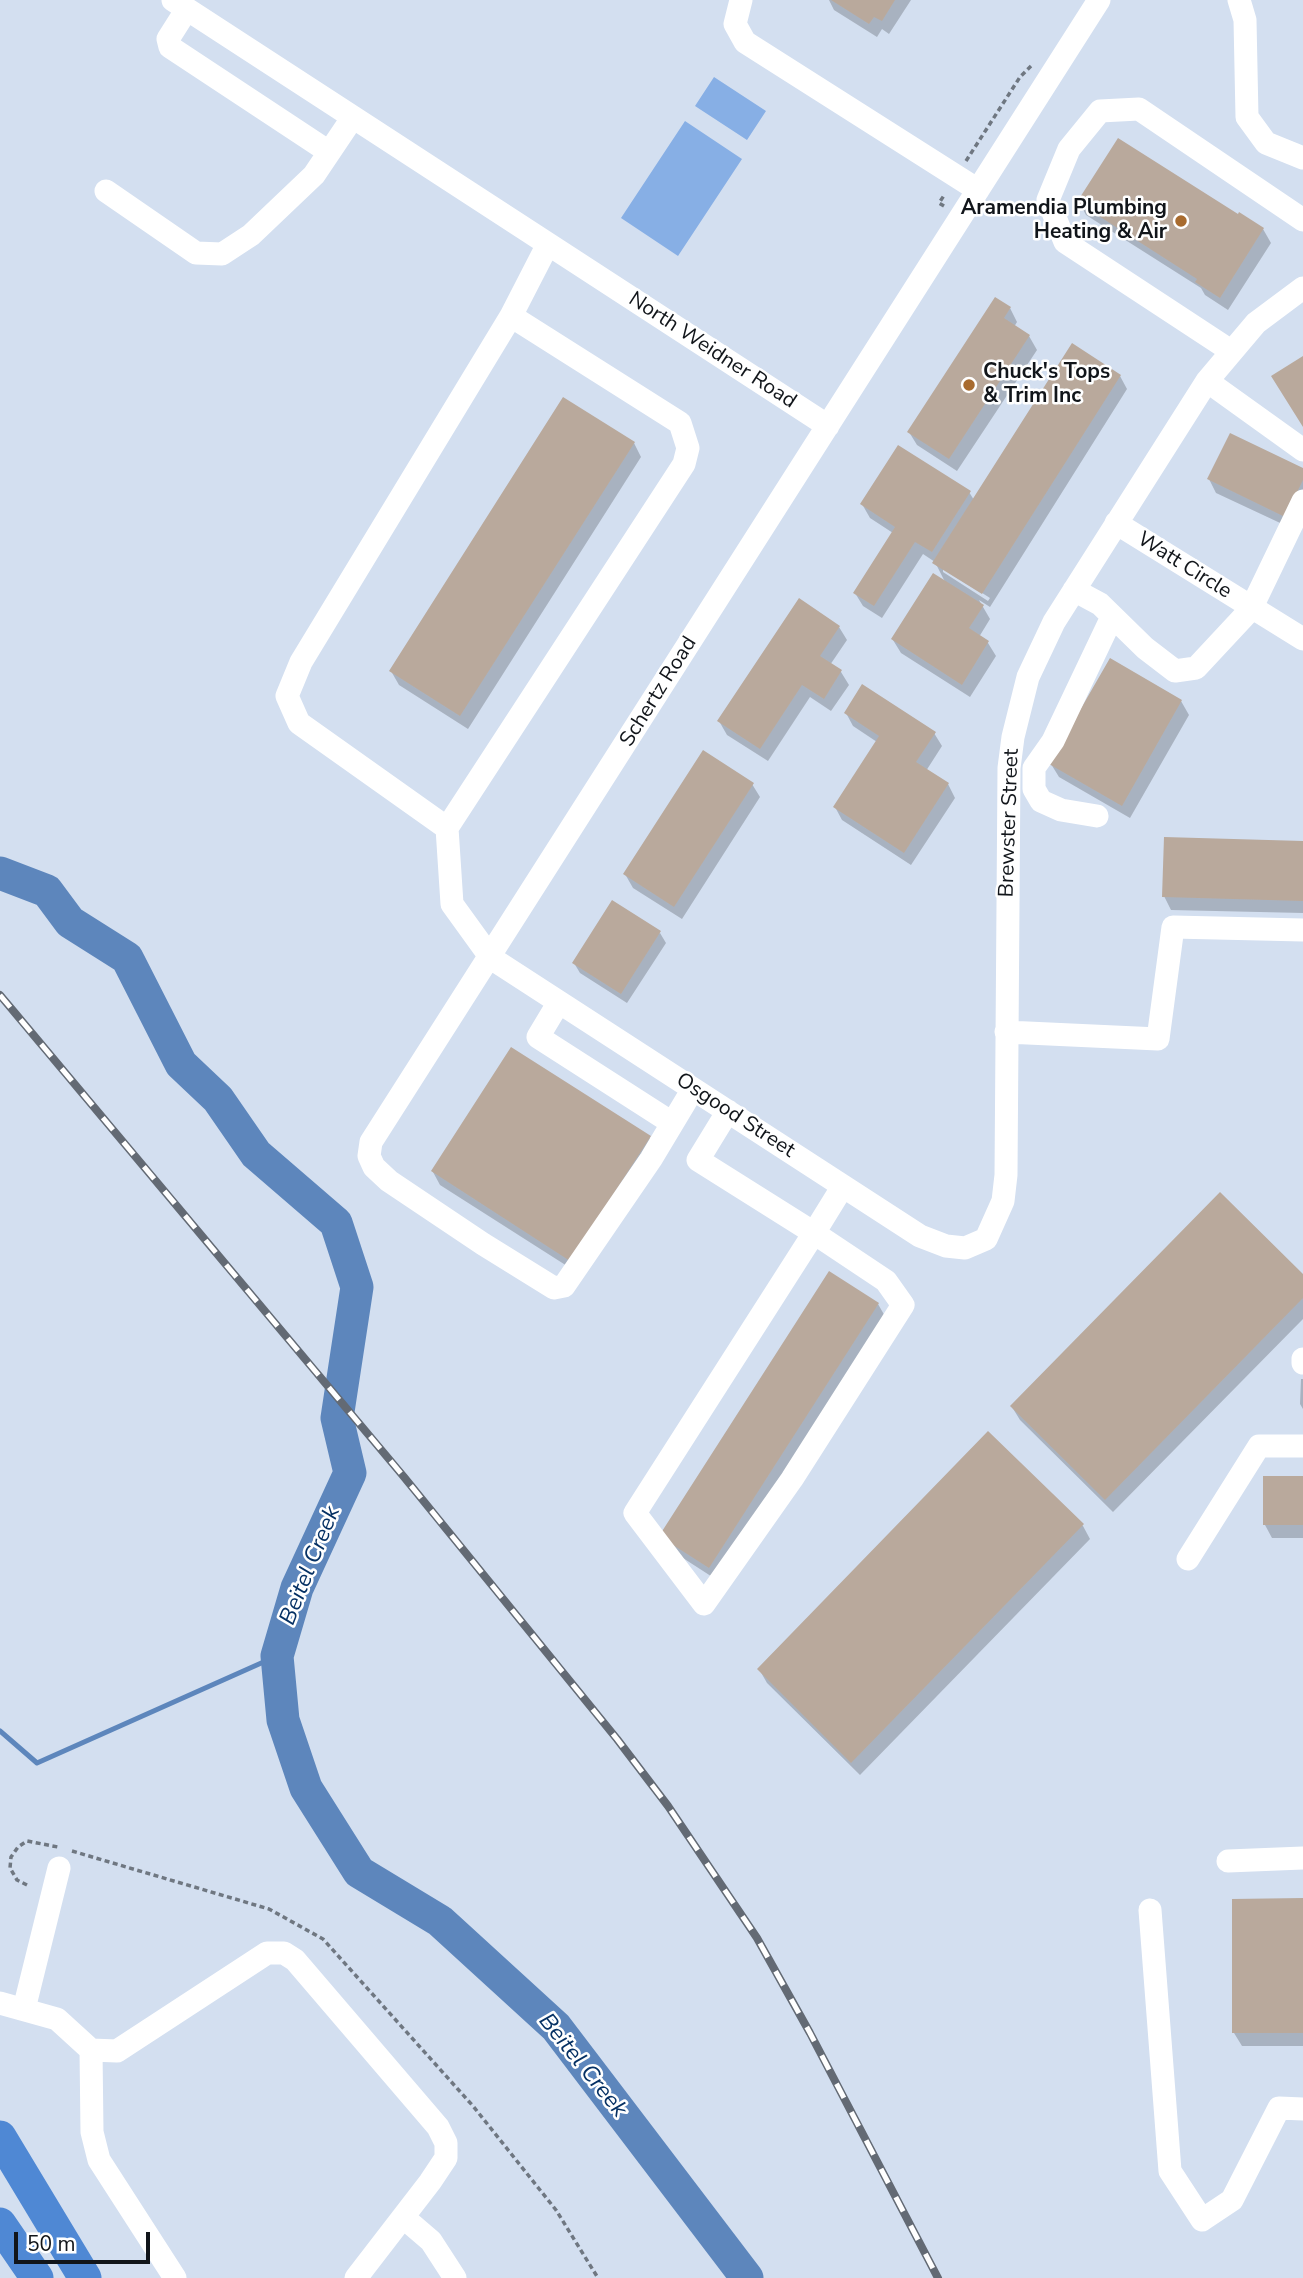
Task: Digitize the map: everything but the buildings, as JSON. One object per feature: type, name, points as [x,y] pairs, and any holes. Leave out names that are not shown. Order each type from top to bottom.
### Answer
[{"type":"highway","points":[[0,2137],[85,2278]]},
{"type":"highway","points":[[0,2224],[37,2278]]},
{"type":"street","points":[[741,0],[735,24],[745,42],[978,190]]},
{"type":"street","points":[[828,426],[1099,0]]},
{"type":"street","points":[[1239,0],[1245,20],[1247,117],[1266,143],[1303,158]]},
{"type":"street","points":[[180,4],[168,39],[170,47],[329,152]]},
{"type":"street","name":"North Weidner Road","points":[[180,4],[828,426]]},
{"type":"street","points":[[1231,351],[1065,242],[1048,201],[1069,149],[1100,111],[1139,108],[1303,220]]},
{"type":"street","points":[[106,191],[196,253],[222,254],[251,235],[314,175],[353,117]]},
{"type":"street","points":[[447,828],[299,723],[287,696],[301,662],[511,316],[548,244]]},
{"type":"street","name":"Brewster Street","points":[[986,1239],[1003,1201],[1006,1175],[1009,768],[1017,714],[1028,677],[1054,622],[1207,381],[1256,323],[1303,288]]},
{"type":"street","points":[[491,958],[452,904],[447,828],[684,464],[688,448],[680,423],[511,316]]},
{"type":"street","points":[[1207,381],[1303,450]]},
{"type":"street","name":"Schertz Road","points":[[693,1088],[564,1286],[554,1288],[389,1181],[374,1167],[369,1156],[371,1142],[491,958],[828,426]]},
{"type":"street","points":[[1074,590],[1100,604],[1175,671],[1196,668],[1251,609],[1303,501]]},
{"type":"street","name":"Watt Circle","points":[[1116,523],[1303,639]]},
{"type":"street","points":[[1097,816],[1061,810],[1041,801],[1034,789],[1034,768],[1053,741],[1112,617]]},
{"type":"street","points":[[1009,768],[1034,768]]},
{"type":"street","points":[[1006,1032],[1158,1039],[1172,927],[1303,930]]},
{"type":"street","name":"Osgood Street","points":[[491,958],[920,1236],[946,1246],[965,1248],[986,1239]]},
{"type":"street","points":[[559,1002],[538,1037],[672,1123]]},
{"type":"street","points":[[728,1111],[698,1160],[814,1233],[886,1281],[903,1305],[792,1479],[704,1604],[635,1513],[814,1233],[843,1186]]},
{"type":"street","points":[[1188,1559],[1259,1446],[1303,1446]]},
{"type":"street","points":[[1228,1861],[1303,1858]]},
{"type":"street","points":[[24,2009],[59,1868]]},
{"type":"street","points":[[1150,1910],[1170,2171],[1202,2220],[1232,2200],[1279,2108],[1303,2109]]},
{"type":"street","points":[[91,2054],[117,2051],[267,1953],[284,1953],[295,1960],[438,2127],[446,2143],[446,2158],[356,2278]]},
{"type":"street","points":[[0,2003],[57,2019],[91,2054],[92,2132],[99,2160],[175,2278]]},
{"type":"street","points":[[403,2217],[431,2241],[455,2278]]},
{"type":"shaded area","points":[[714,77],[766,111],[747,140],[695,106]]},
{"type":"shaded area","points":[[685,121],[742,159],[678,256],[621,218]]},
{"type":"waterway","name":"Beitel Creek","points":[[0,873],[47,891],[70,922],[127,958],[181,1064],[218,1099],[256,1154],[336,1223],[357,1287],[337,1418],[350,1473],[297,1588],[277,1656],[283,1720],[306,1788],[359,1872],[440,1921],[556,2027],[747,2278]]},
{"type":"waterway","points":[[0,1731],[37,1763],[277,1656]]},
{"type":"railway","points":[[0,995],[404,1477],[617,1739],[668,1806],[757,1938],[810,2033],[938,2278]]},
{"type":"place","name":"Aramendia Plumbing Heating & Air","points":[[1181,221]]},
{"type":"place","name":"Chuck's Tops & Trim Inc","points":[[969,385]]}]
